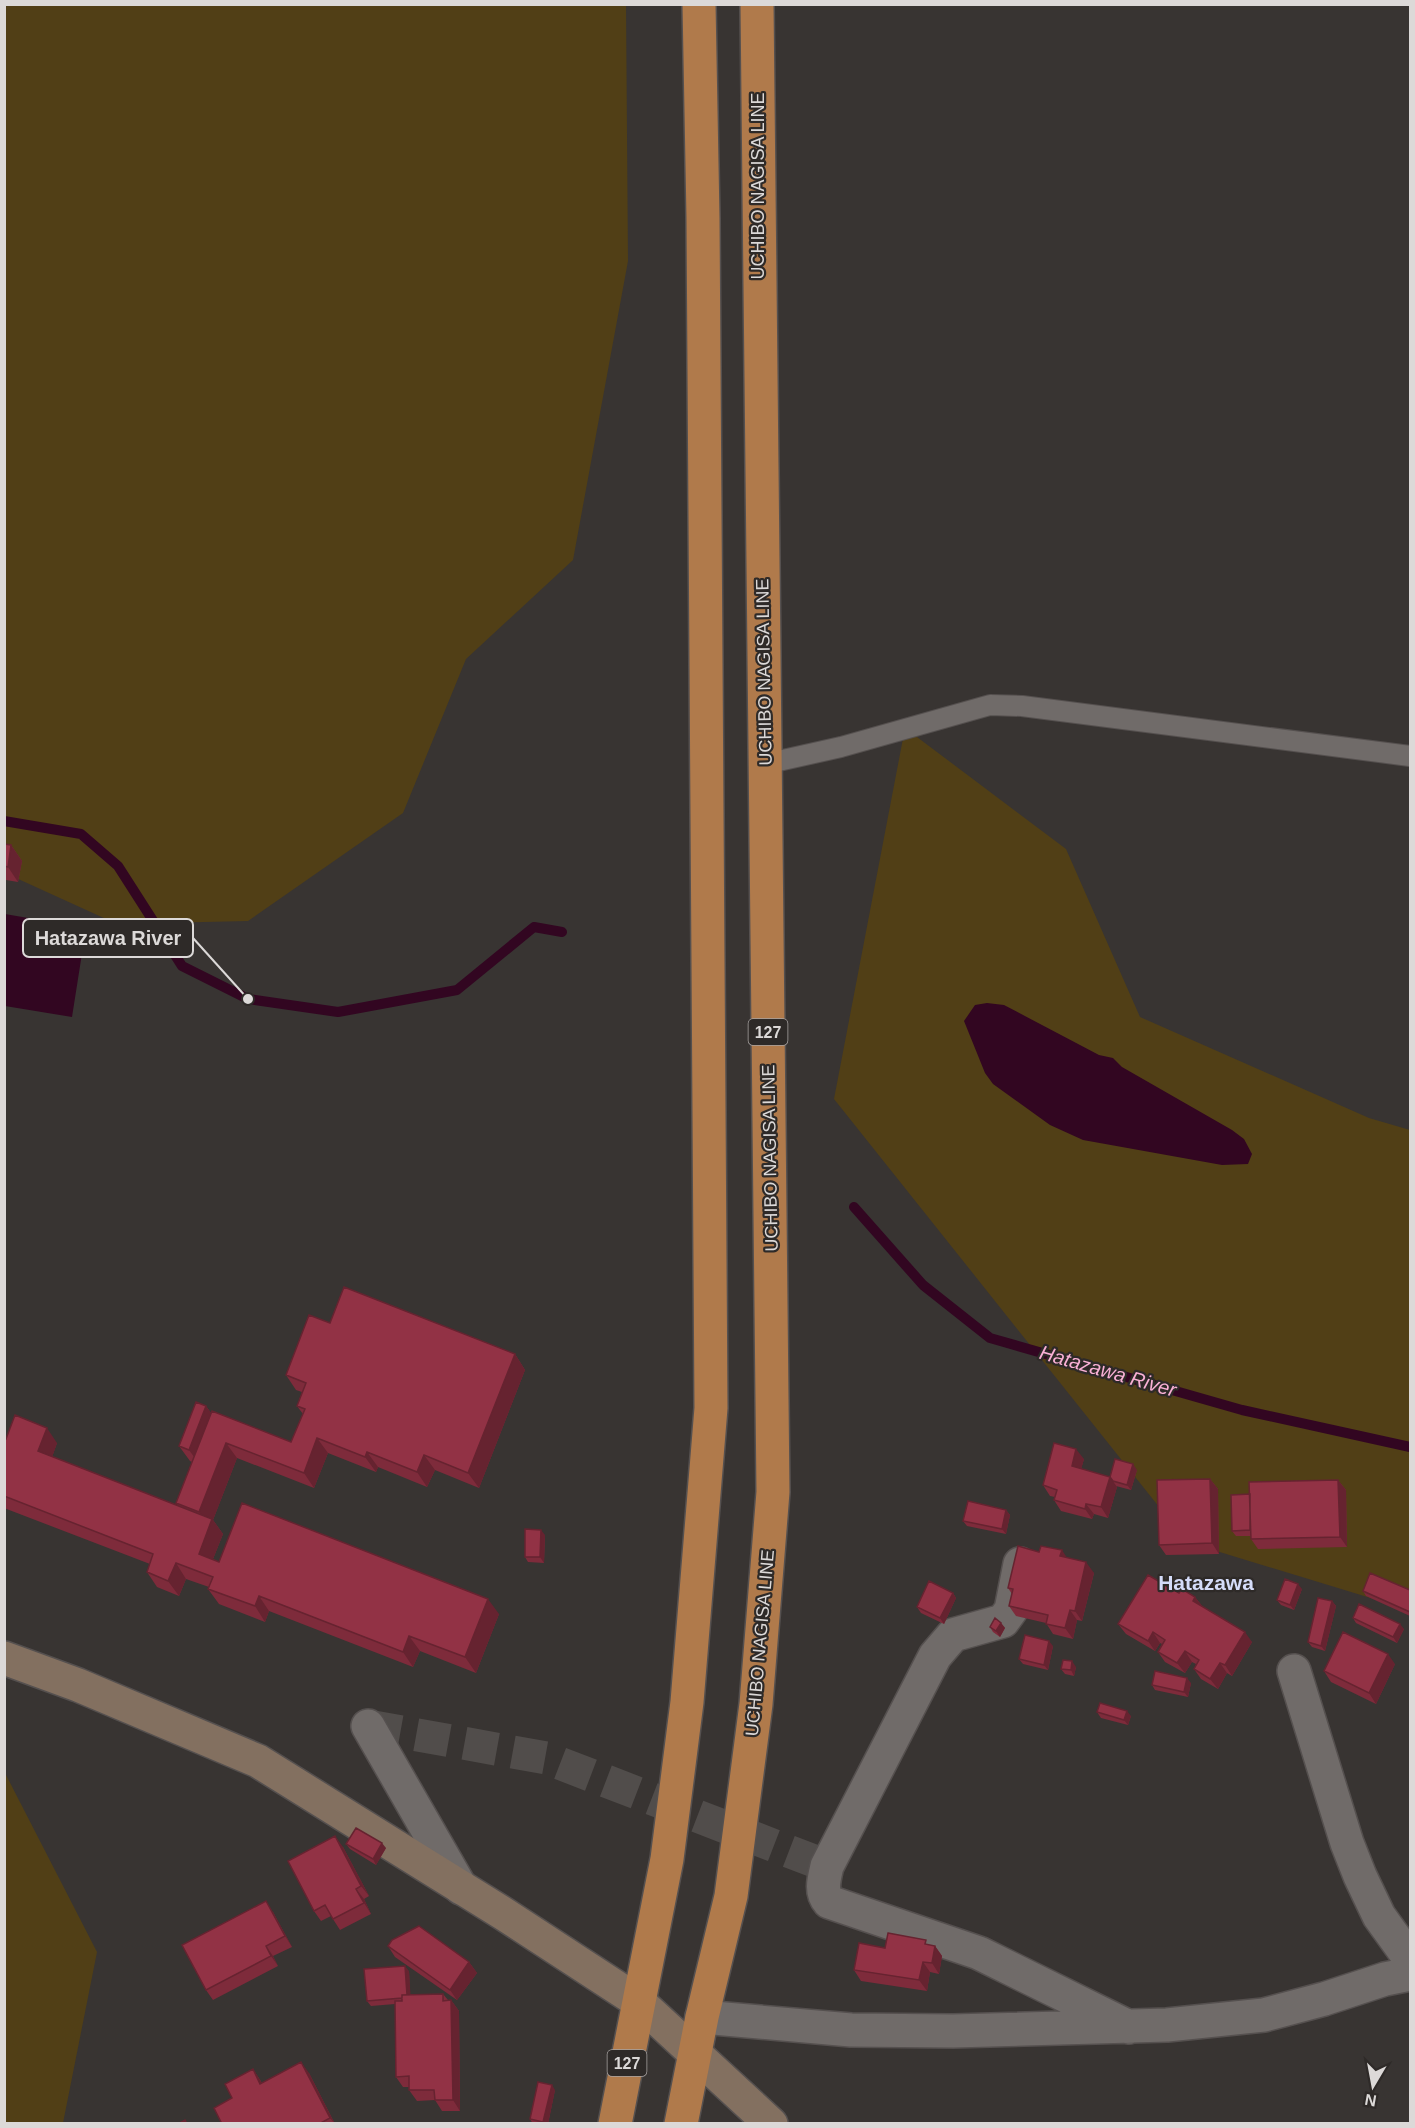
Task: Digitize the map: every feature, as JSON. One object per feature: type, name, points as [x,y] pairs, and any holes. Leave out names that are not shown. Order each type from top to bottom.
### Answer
[{"type":"highway","name":"127","points":[[615,2124],[667,1859],[687,1702],[711,1408],[703,218],[699,4]]},
{"type":"highway","name":"UCHIBO NAGISA LINE","points":[[681,2124],[702,2017],[731,1896],[756,1704],[774,1492],[757,4]]},
{"type":"street","points":[[1023,1549],[1011,1610],[1003,1621],[953,1635],[935,1656],[827,1866],[823,1884],[824,1897],[829,1902],[979,1953],[1129,2027]]},
{"type":"street","points":[[4,1658],[78,1685],[258,1761],[639,2002],[771,2124]]},
{"type":"street","points":[[1294,1671],[1359,1876],[1380,1916],[1410,1959]]},
{"type":"street","points":[[368,1726],[460,1888]]},
{"type":"street","points":[[702,2017],[851,2031],[953,2031],[1167,2025],[1264,2015],[1324,1999],[1385,1978],[1410,1974]]},
{"type":"lane","points":[[765,764],[841,747],[990,705],[1022,706],[1410,756]]},
{"type":"shaded area","points":[[5,5],[626,5],[628,261],[573,560],[466,659],[403,813],[248,921],[117,924],[5,873]]},
{"type":"shaded area","points":[[905,728],[1066,849],[1140,1017],[1369,1118],[1410,1130],[1410,1610],[1187,1542],[834,1099]]},
{"type":"shaded area","points":[[5,914],[86,928],[72,1017],[5,1006]]},
{"type":"shaded area","points":[[987,1003],[1004,1005],[1099,1055],[1113,1058],[1122,1067],[1232,1130],[1244,1139],[1252,1154],[1248,1164],[1222,1165],[1083,1140],[1050,1125],[993,1084],[985,1073],[964,1021],[975,1005]]},
{"type":"shaded area","points":[[5,1773],[97,1952],[63,2123],[5,2123]]},
{"type":"building","points":[[4,844],[11,845],[8,867],[4,866]]},
{"type":"building","points":[[344,1287],[515,1354],[468,1473],[424,1455],[417,1472],[367,1452],[365,1457],[317,1438],[304,1473],[226,1443],[199,1512],[176,1503],[212,1411],[291,1442],[305,1409],[297,1406],[306,1383],[286,1375],[309,1315],[330,1323]]},
{"type":"building","points":[[196,1402],[206,1406],[189,1450],[179,1446]]},
{"type":"building","points":[[15,1415],[47,1428],[38,1451],[212,1519],[199,1554],[219,1562],[242,1503],[488,1599],[465,1657],[409,1636],[403,1652],[259,1596],[255,1606],[208,1589],[213,1577],[176,1563],[168,1581],[147,1572],[153,1554],[4,1496],[4,1438],[6,1439]]},
{"type":"building","points":[[1054,1443],[1076,1449],[1072,1466],[1110,1477],[1101,1507],[1086,1504],[1085,1509],[1054,1500],[1057,1490],[1043,1485]]},
{"type":"building","points":[[1115,1459],[1133,1464],[1127,1485],[1113,1481],[1110,1477]]},
{"type":"building","points":[[1210,1479],[1212,1543],[1159,1545],[1157,1480]]},
{"type":"building","points":[[1338,1480],[1340,1537],[1251,1539],[1249,1482]]},
{"type":"building","points":[[1250,1494],[1250,1530],[1232,1531],[1231,1495]]},
{"type":"building","points":[[968,1501],[1006,1510],[1002,1529],[963,1521]]},
{"type":"building","points":[[525,1529],[541,1530],[540,1557],[525,1557]]},
{"type":"building","points":[[1018,1546],[1039,1552],[1041,1546],[1062,1550],[1060,1556],[1086,1562],[1075,1611],[1070,1610],[1065,1628],[1046,1624],[1048,1615],[1009,1606],[1013,1589],[1008,1588]]},
{"type":"building","points":[[1370,1573],[1410,1590],[1410,1612],[1363,1591]]},
{"type":"building","points":[[1148,1575],[1179,1593],[1182,1589],[1195,1597],[1193,1601],[1245,1632],[1225,1665],[1220,1663],[1210,1679],[1194,1669],[1199,1660],[1185,1651],[1177,1663],[1158,1652],[1165,1640],[1153,1632],[1148,1641],[1118,1624]]},
{"type":"building","points":[[1285,1579],[1298,1584],[1290,1605],[1277,1600]]},
{"type":"building","points":[[929,1581],[953,1593],[940,1618],[917,1607]]},
{"type":"building","points":[[1318,1598],[1332,1601],[1321,1646],[1308,1642]]},
{"type":"building","points":[[1359,1604],[1400,1624],[1393,1637],[1353,1618]]},
{"type":"building","points":[[995,1618],[1001,1623],[996,1631],[990,1627]]},
{"type":"building","points":[[1343,1632],[1388,1654],[1369,1693],[1324,1671]]},
{"type":"building","points":[[1025,1635],[1049,1641],[1044,1665],[1019,1659]]},
{"type":"building","points":[[1063,1660],[1072,1661],[1071,1670],[1061,1669]]},
{"type":"building","points":[[1155,1671],[1187,1678],[1184,1692],[1152,1685]]},
{"type":"building","points":[[1100,1703],[1127,1711],[1124,1720],[1097,1712]]},
{"type":"building","points":[[356,1828],[382,1843],[373,1859],[346,1844]]},
{"type":"building","points":[[335,1836],[361,1886],[356,1889],[364,1903],[333,1919],[325,1905],[314,1911],[288,1861]]},
{"type":"building","points":[[266,1901],[285,1936],[266,1946],[271,1956],[206,1990],[182,1945]]},
{"type":"building","points":[[419,1926],[469,1962],[450,1990],[388,1946],[392,1940]]},
{"type":"building","points":[[888,1933],[926,1940],[925,1944],[935,1946],[932,1963],[923,1962],[919,1980],[854,1970],[859,1943],[885,1948]]},
{"type":"building","points":[[405,1966],[407,1995],[402,1995],[402,1998],[367,2001],[364,1969]]},
{"type":"building","points":[[443,1994],[443,2001],[451,2000],[453,2100],[435,2100],[434,2090],[409,2090],[409,2076],[396,2077],[395,2001],[402,2001],[402,1995]]},
{"type":"building","points":[[301,2062],[330,2118],[319,2124],[222,2124],[214,2108],[232,2098],[225,2084],[253,2069],[260,2084]]},
{"type":"building","points":[[538,2082],[552,2085],[543,2122],[530,2119]]},
{"type":"waterway","name":"Hatazawa River","points":[[4,821],[81,834],[118,866],[182,966],[248,999],[338,1012],[457,990],[534,927],[562,932]]},
{"type":"waterway","name":"Hatazawa River","points":[[854,1207],[923,1285],[990,1338],[1242,1410],[1410,1447]]},
{"type":"tunnel","points":[[368,1726],[546,1758],[827,1866]]},
{"type":"place","name":"Hatazawa River","points":[[248,999]]},
{"type":"district","name":"Hatazawa","points":[[1206,1583]]}]
